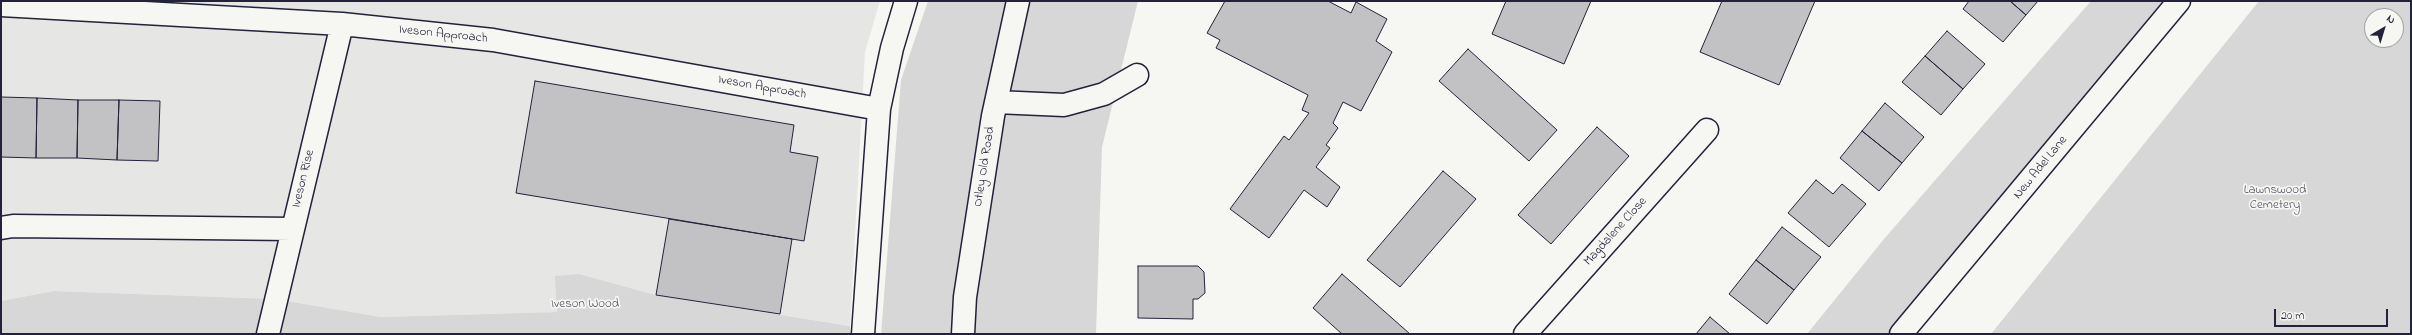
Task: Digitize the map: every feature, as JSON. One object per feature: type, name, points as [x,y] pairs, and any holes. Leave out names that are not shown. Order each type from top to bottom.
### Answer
[{"type":"street","points":[[863,334],[879,109],[892,48],[906,1]]},
{"type":"street","name":"Otley Old Road","points":[[963,334],[965,297],[996,102],[1018,1]]},
{"type":"street","name":"New Adel Lane","points":[[1901,334],[2179,1]]},
{"type":"street","name":"Iveson Approach","points":[[1,5],[342,24],[493,40],[879,109]]},
{"type":"street","name":"Iveson Rise","points":[[268,334],[342,24]]},
{"type":"street","points":[[996,102],[1064,105],[1104,94],[1137,75]]},
{"type":"street","name":"Magdalene Close","points":[[1525,334],[1707,130]]},
{"type":"street","points":[[1,228],[13,226],[292,229]]},
{"type":"shaded area","points":[[1,1],[880,1],[865,52],[850,326],[656,295],[579,274],[556,303],[557,312],[381,317],[275,299],[54,291],[1,301]]},
{"type":"green space","points":[[928,1],[1138,1],[1102,147],[1096,334],[881,334],[901,80]]},
{"type":"green space","points":[[2091,1],[2181,1],[1901,334],[1807,334],[1884,239]]},
{"type":"green space","name":"Lawnswood Cemetery","points":[[2259,1],[2411,1],[2411,334],[1991,334]]},
{"type":"green space","name":"Iveson Wood","points":[[579,274],[656,295],[850,326],[850,334],[1,334],[1,301],[54,291],[275,299],[381,317],[557,312],[555,276]]},
{"type":"building","points":[[1225,1],[1328,1],[1351,13],[1356,2],[1387,19],[1376,41],[1392,52],[1361,111],[1343,102],[1333,123],[1338,128],[1326,145],[1330,148],[1316,167],[1340,187],[1327,207],[1304,190],[1269,238],[1230,209],[1284,136],[1289,140],[1309,113],[1302,110],[1308,95],[1216,48],[1220,40],[1207,33]]},
{"type":"building","points":[[1506,1],[1591,1],[1564,64],[1492,34]]},
{"type":"building","points":[[1722,1],[1815,1],[1779,85],[1700,52]]},
{"type":"building","points":[[1969,1],[2010,1],[2026,15],[2003,42],[1963,9]]},
{"type":"building","points":[[2010,1],[2038,1],[2026,15]]},
{"type":"building","points":[[1947,31],[1985,64],[1963,89],[1925,56]]},
{"type":"building","points":[[1468,49],[1557,130],[1529,161],[1439,81]]},
{"type":"building","points":[[1925,56],[1963,89],[1941,115],[1902,82]]},
{"type":"building","points":[[535,81],[794,125],[790,152],[818,157],[804,241],[516,193]]},
{"type":"building","points":[[1,97],[37,98],[36,158],[1,157]]},
{"type":"building","points":[[37,98],[78,100],[77,158],[36,158]]},
{"type":"building","points":[[78,100],[119,100],[117,160],[77,158]]},
{"type":"building","points":[[119,100],[160,101],[158,161],[117,160]]},
{"type":"building","points":[[1885,103],[1924,137],[1902,163],[1862,131]]},
{"type":"building","points":[[1597,127],[1629,156],[1551,244],[1518,215]]},
{"type":"building","points":[[1862,131],[1902,163],[1879,191],[1840,158]]},
{"type":"building","points":[[1443,171],[1476,199],[1400,287],[1367,260]]},
{"type":"building","points":[[1816,180],[1833,194],[1842,184],[1866,204],[1829,247],[1788,213]]},
{"type":"building","points":[[669,219],[792,239],[780,314],[656,295]]},
{"type":"building","points":[[1782,227],[1821,257],[1794,290],[1756,260]]},
{"type":"building","points":[[1756,260],[1794,290],[1767,324],[1729,294]]},
{"type":"building","points":[[1138,266],[1198,266],[1204,272],[1205,293],[1198,299],[1193,299],[1193,319],[1138,318]]},
{"type":"building","points":[[1342,274],[1410,334],[1342,334],[1313,308]]},
{"type":"building","points":[[1710,317],[1730,334],[1696,334]]}]
